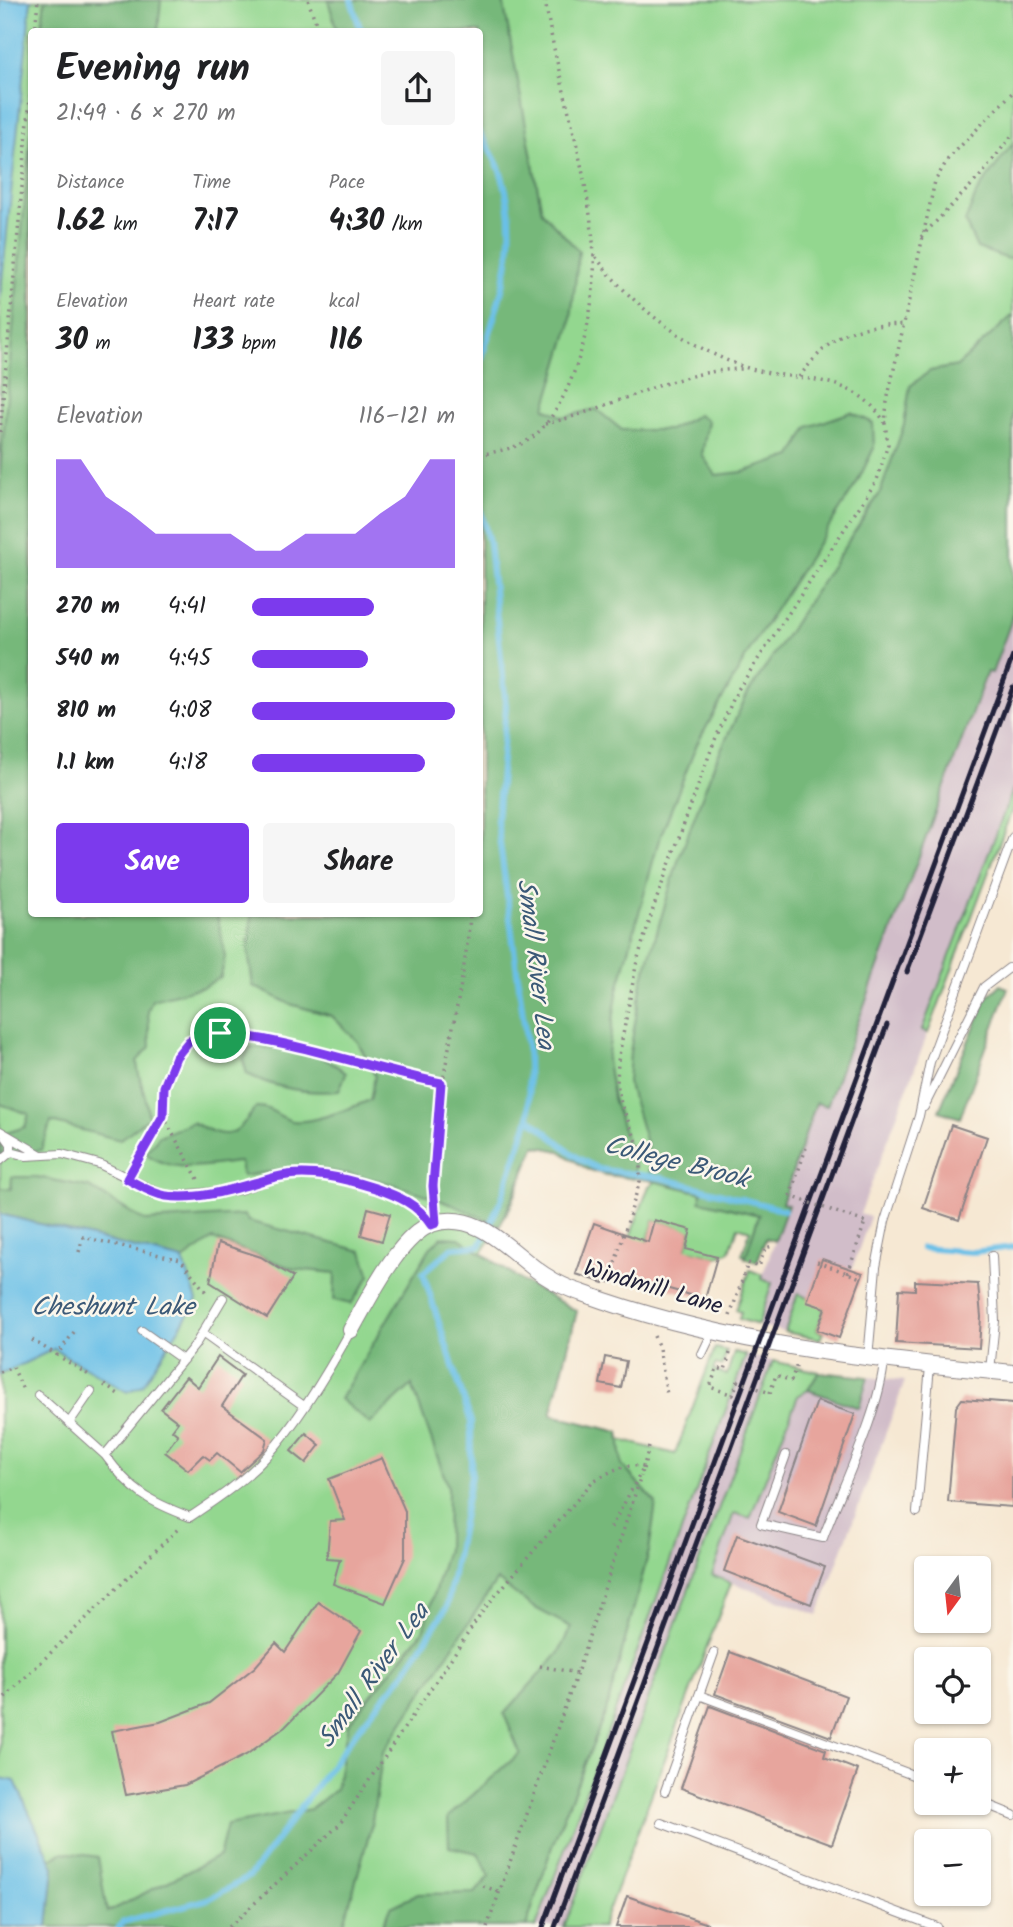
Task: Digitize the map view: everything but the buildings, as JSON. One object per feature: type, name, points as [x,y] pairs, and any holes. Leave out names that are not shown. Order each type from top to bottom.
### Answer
[{"type":"street","name":"Windmill Lane","points":[[433,1224],[477,1226],[502,1240],[545,1275],[604,1301],[721,1325],[790,1349],[1013,1373]]},
{"type":"street","points":[[351,1330],[393,1260],[418,1232],[433,1224]]},
{"type":"lane","points":[[786,1455],[761,1524],[822,1538],[869,1418],[876,1360],[880,1245],[919,1116],[930,1062],[1013,837]]},
{"type":"lane","points":[[919,1116],[984,987],[1009,968]]},
{"type":"lane","points":[[0,1133],[41,1155]]},
{"type":"lane","points":[[0,1133],[8,1139],[11,1152]]},
{"type":"lane","points":[[0,1161],[11,1152],[62,1154],[99,1164],[165,1196],[239,1189],[277,1177],[327,1175],[394,1195],[422,1210],[433,1224]]},
{"type":"lane","points":[[990,1371],[995,1321],[992,1256]]},
{"type":"lane","points":[[105,1455],[183,1360],[223,1298]]},
{"type":"lane","points":[[702,1354],[721,1325]]},
{"type":"lane","points":[[38,1395],[105,1455],[126,1485],[165,1507],[190,1517],[234,1487],[267,1456],[304,1406],[351,1330]]},
{"type":"lane","points":[[142,1331],[183,1360]]},
{"type":"lane","points":[[202,1333],[304,1406]]},
{"type":"lane","points":[[917,1512],[930,1366]]},
{"type":"lane","points":[[69,1423],[91,1391]]},
{"type":"lane","points":[[664,1791],[714,1653]]},
{"type":"lane","points":[[699,1695],[914,1776]]},
{"type":"lane","points":[[991,1806],[1013,1815]]},
{"type":"lane","points":[[661,1824],[937,1927]]},
{"type":"path","points":[[36,28],[38,0]]},
{"type":"path","points":[[308,0],[318,28]]},
{"type":"path","points":[[483,455],[517,446],[533,437],[544,424],[573,373],[585,335],[594,280],[594,256],[586,199],[545,0]]},
{"type":"path","points":[[604,1301],[640,1181],[639,1147],[621,1104],[617,1072],[622,1024],[654,906],[714,742],[737,691],[877,480],[886,459],[887,401],[934,181],[948,159],[1013,92]]},
{"type":"path","points":[[0,432],[28,120]]},
{"type":"path","points":[[920,238],[982,174],[1013,134]]},
{"type":"path","points":[[594,256],[611,279],[649,313],[716,355],[751,369],[853,390],[868,399],[885,424]]},
{"type":"path","points":[[799,377],[820,351],[851,329],[904,324]]},
{"type":"path","points":[[544,424],[589,413],[695,373],[751,369]]},
{"type":"path","points":[[433,1224],[433,1186],[441,1083],[459,992],[470,917]]},
{"type":"path","points":[[127,1179],[163,1116],[164,1087],[176,1057],[189,1041],[209,1032],[301,1046],[393,1073],[441,1083]]},
{"type":"path","points":[[163,1116],[205,1194]]},
{"type":"path","points":[[806,1148],[790,1196],[866,1222],[848,1273]]},
{"type":"path","points":[[79,1252],[83,1237],[181,1260],[218,1308]]},
{"type":"path","points":[[721,1325],[748,1263],[759,1267],[765,1248],[773,1246]]},
{"type":"path","points":[[817,1262],[863,1279]]},
{"type":"path","points":[[629,1307],[655,1338],[667,1395]]},
{"type":"path","points":[[57,1355],[74,1332]]},
{"type":"path","points":[[33,1340],[120,1395]]},
{"type":"path","points":[[732,1348],[725,1370],[717,1367],[710,1387],[733,1395],[738,1381],[770,1393],[776,1375],[791,1381],[796,1368]]},
{"type":"path","points":[[0,1372],[13,1367]]},
{"type":"path","points":[[486,1927],[577,1673],[649,1447]]},
{"type":"path","points":[[229,1927],[339,1825],[485,1608],[593,1481],[633,1464],[644,1467]]},
{"type":"path","points":[[609,1531],[644,1467]]},
{"type":"path","points":[[0,1702],[190,1517]]},
{"type":"path","points":[[540,1666],[577,1673]]},
{"type":"path","points":[[483,1886],[500,1892]]},
{"type":"shaded area","points":[[1013,616],[1013,789],[922,1030],[928,1033],[860,1214],[870,1217],[852,1269],[859,1284],[839,1338],[817,1331],[799,1293],[785,1332],[758,1325],[772,1283],[761,1279],[788,1206],[782,1203],[817,1103],[827,1106],[988,672],[992,673]]},
{"type":"shaded area","points":[[746,1355],[773,1361],[564,1927],[536,1927]]},
{"type":"shaded area","points":[[868,1377],[905,1381],[818,1615],[712,1575],[734,1513],[750,1518],[798,1396],[808,1390],[859,1407]]},
{"type":"green space","points":[[28,0],[1013,0],[1013,467],[744,1211],[759,1215],[746,1256],[742,1255],[750,1231],[738,1227],[730,1251],[717,1257],[690,1250],[685,1268],[681,1267],[691,1231],[654,1220],[646,1247],[628,1242],[649,1186],[657,1181],[605,1175],[587,1169],[560,1151],[535,1146],[511,1206],[482,1253],[523,1282],[577,1311],[551,1415],[619,1432],[620,1440],[675,1454],[715,1348],[727,1351],[722,1366],[716,1364],[713,1370],[727,1375],[734,1352],[746,1355],[536,1927],[526,1927],[552,1846],[606,1711],[649,1551],[498,1927],[0,1927],[0,288]]},
{"type":"green space","points":[[45,0],[161,0],[158,28],[41,28]]},
{"type":"green space","points":[[328,0],[503,0],[542,212],[579,251],[570,326],[545,408],[563,417],[596,409],[622,430],[669,430],[698,415],[708,421],[702,455],[716,475],[743,472],[792,456],[808,427],[851,412],[873,423],[874,448],[857,483],[752,646],[697,744],[658,843],[617,994],[607,1060],[613,1098],[635,1166],[633,1179],[587,1169],[560,1151],[535,1146],[500,1226],[425,1194],[370,1178],[315,1170],[283,1170],[242,1176],[240,1162],[179,1166],[156,1160],[145,1153],[159,1136],[192,1122],[214,1132],[229,1134],[241,1126],[256,1107],[266,1108],[293,1121],[301,1121],[332,1115],[370,1100],[375,1076],[358,1042],[332,1016],[290,1004],[253,986],[248,951],[252,917],[483,917],[483,28],[336,28]]},
{"type":"green space","points":[[1013,143],[1013,258],[1008,259],[977,248],[965,222],[977,192]]},
{"type":"green space","points":[[28,165],[28,917],[218,917],[225,956],[221,977],[203,987],[152,1000],[148,1011],[150,1047],[137,1061],[148,1118],[120,1140],[51,1122],[41,1150],[2,1158],[0,1135],[25,1127],[29,1114],[0,1104],[0,472]]},
{"type":"green space","points":[[1013,315],[1013,616],[992,673],[987,672],[827,1106],[816,1103],[782,1203],[788,1205],[775,1241],[766,1238],[757,1262],[745,1258],[759,1215],[700,1201],[702,1193],[649,1180],[650,1157],[628,1082],[630,1052],[642,982],[678,861],[715,762],[747,695],[880,493],[904,425],[910,386],[930,371],[957,366]]},
{"type":"green space","points":[[1013,789],[1013,807],[928,1033],[922,1030]]},
{"type":"green space","points":[[1000,985],[1008,988],[960,1118],[939,1111],[986,999]]},
{"type":"green space","points":[[250,1047],[301,1051],[323,1058],[346,1073],[339,1091],[315,1092],[281,1087],[247,1074],[243,1060]]},
{"type":"green space","points":[[12,1177],[37,1177],[89,1187],[145,1221],[244,1215],[248,1221],[362,1251],[370,1276],[351,1304],[334,1300],[335,1273],[294,1269],[213,1239],[183,1260],[0,1214],[0,1188],[11,1189]]},
{"type":"green space","points":[[441,1237],[459,1238],[523,1282],[577,1311],[551,1415],[619,1432],[622,1465],[656,1503],[649,1551],[606,1711],[552,1846],[526,1927],[382,1927],[391,1907],[418,1894],[475,1893],[490,1876],[478,1853],[449,1847],[448,1817],[520,1753],[504,1714],[558,1654],[571,1627],[533,1607],[497,1580],[383,1752],[371,1827],[343,1927],[48,1927],[54,1867],[50,1859],[64,1852],[98,1857],[107,1912],[219,1856],[227,1825],[311,1809],[336,1789],[348,1724],[423,1631],[447,1549],[448,1487],[412,1385],[370,1424],[340,1399],[430,1248]]},
{"type":"green space","points":[[750,1270],[763,1275],[762,1279],[772,1283],[758,1325],[739,1319],[741,1312],[736,1310]]},
{"type":"green space","points":[[798,1293],[825,1308],[817,1330],[823,1333],[820,1339],[785,1332]]},
{"type":"green space","points":[[773,1361],[819,1372],[808,1390],[798,1396],[750,1518],[734,1513],[712,1575],[731,1583],[602,1927],[564,1927]]},
{"type":"green space","points":[[819,1372],[868,1377],[859,1408],[808,1390]]},
{"type":"water","points":[[0,0],[31,0],[28,28],[0,300]]},
{"type":"water","name":"Cheshunt Lake","points":[[0,1214],[183,1260],[197,1300],[143,1385],[127,1392],[54,1349],[0,1375]]},
{"type":"water","points":[[0,1778],[15,1781],[54,1867],[48,1927],[0,1927]]},
{"type":"waterway","name":"Small River Lea","points":[[351,0],[360,28]]},
{"type":"waterway","name":"Small River Lea","points":[[483,138],[500,170],[508,202],[510,226],[506,272],[483,355]]},
{"type":"waterway","name":"Small River Lea","points":[[119,1927],[123,1922],[209,1899],[250,1876],[362,1724],[403,1675],[447,1607],[471,1475],[471,1422],[423,1273],[452,1248],[480,1246],[501,1200],[529,1118],[528,1053],[497,821],[506,706],[489,543],[483,520]]},
{"type":"waterway","name":"College Brook","points":[[529,1118],[578,1158],[598,1169],[662,1178],[784,1210]]},
{"type":"waterway","name":"College Brook","points":[[922,1248],[973,1252],[1013,1247]]},
{"type":"railway","points":[[543,1927],[1013,656]]},
{"type":"railway","points":[[907,972],[1013,687]]},
{"type":"railway","points":[[555,1927],[887,1025]]},
{"type":"route","points":[[209,1032],[220,1033],[301,1046],[393,1073],[441,1083],[433,1186],[436,1223],[431,1225],[422,1210],[394,1195],[327,1175],[297,1174],[277,1177],[239,1189],[182,1196],[165,1196],[152,1192],[127,1179],[163,1116],[164,1087],[181,1049],[198,1036],[209,1032]]}]
